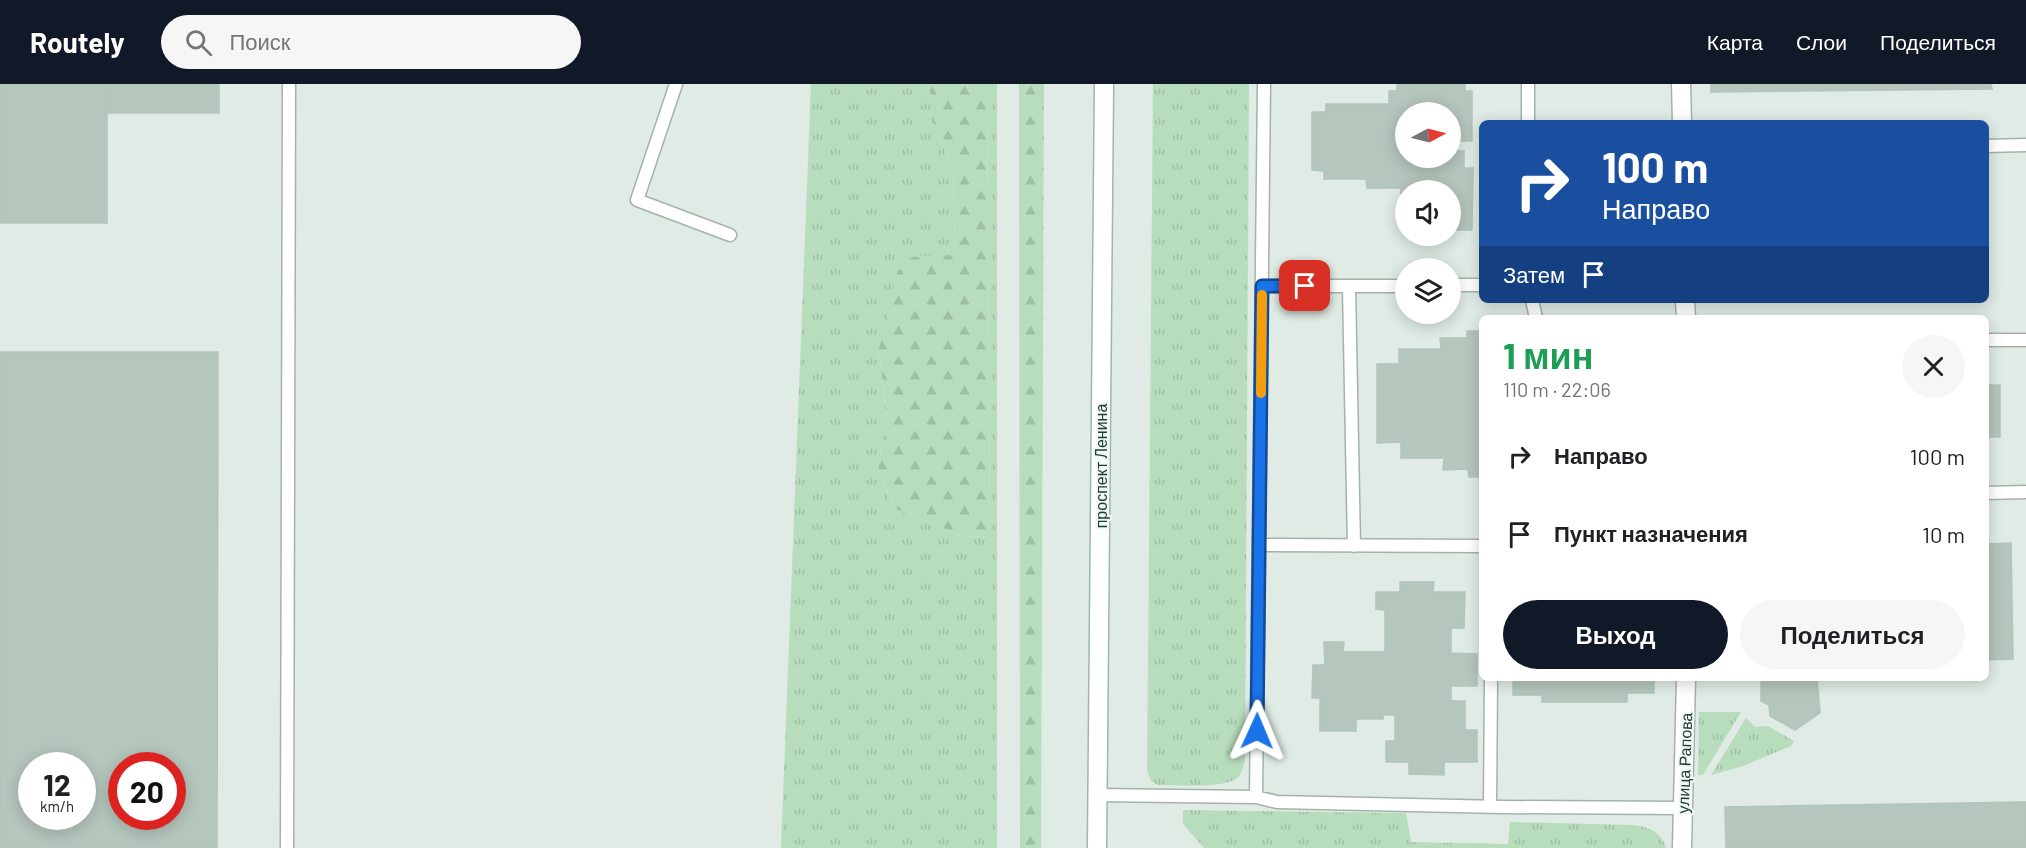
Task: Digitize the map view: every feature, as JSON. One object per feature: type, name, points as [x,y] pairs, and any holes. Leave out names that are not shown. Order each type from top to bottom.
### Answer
[{"type":"main road","name":"проспект Ленина","points":[[1097,848],[1104,84]]},
{"type":"main road","points":[[1681,84],[1682,120]]},
{"type":"main road","name":"улица Рапова","points":[[1682,848],[1681,808],[1686,681]]},
{"type":"lane","points":[[287,848],[289,84]]},
{"type":"lane","points":[[676,84],[637,200],[730,235]]},
{"type":"lane","points":[[1256,797],[1264,84]]},
{"type":"lane","points":[[1528,84],[1528,120]]},
{"type":"lane","points":[[1989,146],[2026,145]]},
{"type":"lane","points":[[1461,285],[1479,285]]},
{"type":"lane","points":[[1262,286],[1395,286]]},
{"type":"lane","points":[[1349,287],[1354,546]]},
{"type":"lane","points":[[1989,340],[2026,340]]},
{"type":"lane","points":[[1989,493],[2026,492]]},
{"type":"lane","points":[[1259,545],[1479,546]]},
{"type":"lane","points":[[1490,807],[1491,681]]},
{"type":"lane","points":[[1098,795],[1256,797],[1277,802],[1490,807],[1681,808]]},
{"type":"green space","points":[[811,84],[933,84],[930,90],[932,121],[953,169],[955,256],[912,257],[879,348],[887,423],[878,466],[893,508],[965,537],[990,536],[987,84],[997,84],[997,848],[781,848]]},
{"type":"green space","points":[[933,84],[987,84],[990,536],[965,537],[893,508],[878,466],[887,423],[879,348],[897,272],[912,257],[955,255],[953,169],[932,121],[930,90]]},
{"type":"green space","points":[[1019,84],[1044,84],[1041,848],[1020,848]]},
{"type":"green space","points":[[1153,84],[1249,84],[1245,760],[1237,778],[1227,783],[1209,785],[1158,785],[1151,781],[1147,771]]},
{"type":"green space","points":[[1699,712],[1741,712],[1703,775],[1698,775]]},
{"type":"green space","points":[[1746,718],[1755,727],[1768,726],[1794,741],[1791,746],[1743,766],[1711,775]]},
{"type":"green space","points":[[1183,810],[1406,813],[1411,842],[1508,844],[1510,822],[1634,825],[1654,831],[1664,842],[1666,848],[1204,848],[1183,824]]},
{"type":"building","points":[[0,84],[107,84],[107,223],[0,223]]},
{"type":"building","points":[[107,84],[219,84],[219,113],[107,113]]},
{"type":"building","points":[[1397,84],[1465,84],[1465,91],[1472,91],[1472,141],[1461,141],[1461,102],[1395,102],[1395,168],[1461,168],[1461,151],[1464,151],[1464,168],[1473,168],[1472,230],[1461,230],[1461,180],[1395,180],[1395,188],[1367,188],[1366,179],[1324,179],[1324,171],[1312,170],[1312,112],[1326,112],[1326,104],[1389,104],[1389,91],[1397,91]]},
{"type":"building","points":[[1711,84],[1991,84],[1992,89],[1711,92]]},
{"type":"building","points":[[1467,331],[1479,331],[1479,477],[1469,477],[1468,469],[1443,470],[1444,458],[1401,458],[1401,442],[1377,443],[1377,364],[1399,364],[1399,349],[1441,349],[1440,338],[1467,338]]},
{"type":"building","points":[[0,352],[218,352],[217,848],[0,848]]},
{"type":"building","points":[[1989,385],[2000,385],[2000,437],[1989,437]]},
{"type":"building","points":[[2011,543],[2013,659],[1989,660],[1989,544]]},
{"type":"building","points":[[1400,582],[1434,582],[1433,592],[1465,592],[1464,628],[1451,628],[1451,653],[1477,654],[1477,686],[1451,686],[1451,701],[1465,701],[1465,730],[1477,730],[1477,762],[1444,762],[1444,775],[1409,774],[1409,762],[1386,762],[1386,741],[1395,741],[1395,715],[1383,715],[1383,719],[1356,719],[1356,731],[1320,731],[1320,698],[1312,698],[1313,665],[1325,665],[1324,642],[1344,642],[1343,652],[1385,652],[1385,610],[1376,609],[1376,592],[1400,592]]},
{"type":"building","points":[[1513,681],[1654,681],[1654,693],[1627,693],[1627,702],[1542,702],[1542,695],[1513,695]]},
{"type":"building","points":[[1761,681],[1817,681],[1820,713],[1795,730],[1770,716],[1769,705],[1761,701]]},
{"type":"building","points":[[2026,802],[2026,848],[1726,848],[1725,807]]},
{"type":"slow traffic","points":[[1261,393],[1262,295]]},
{"type":"route","points":[[1257,731],[1262,286],[1305,286]]}]
